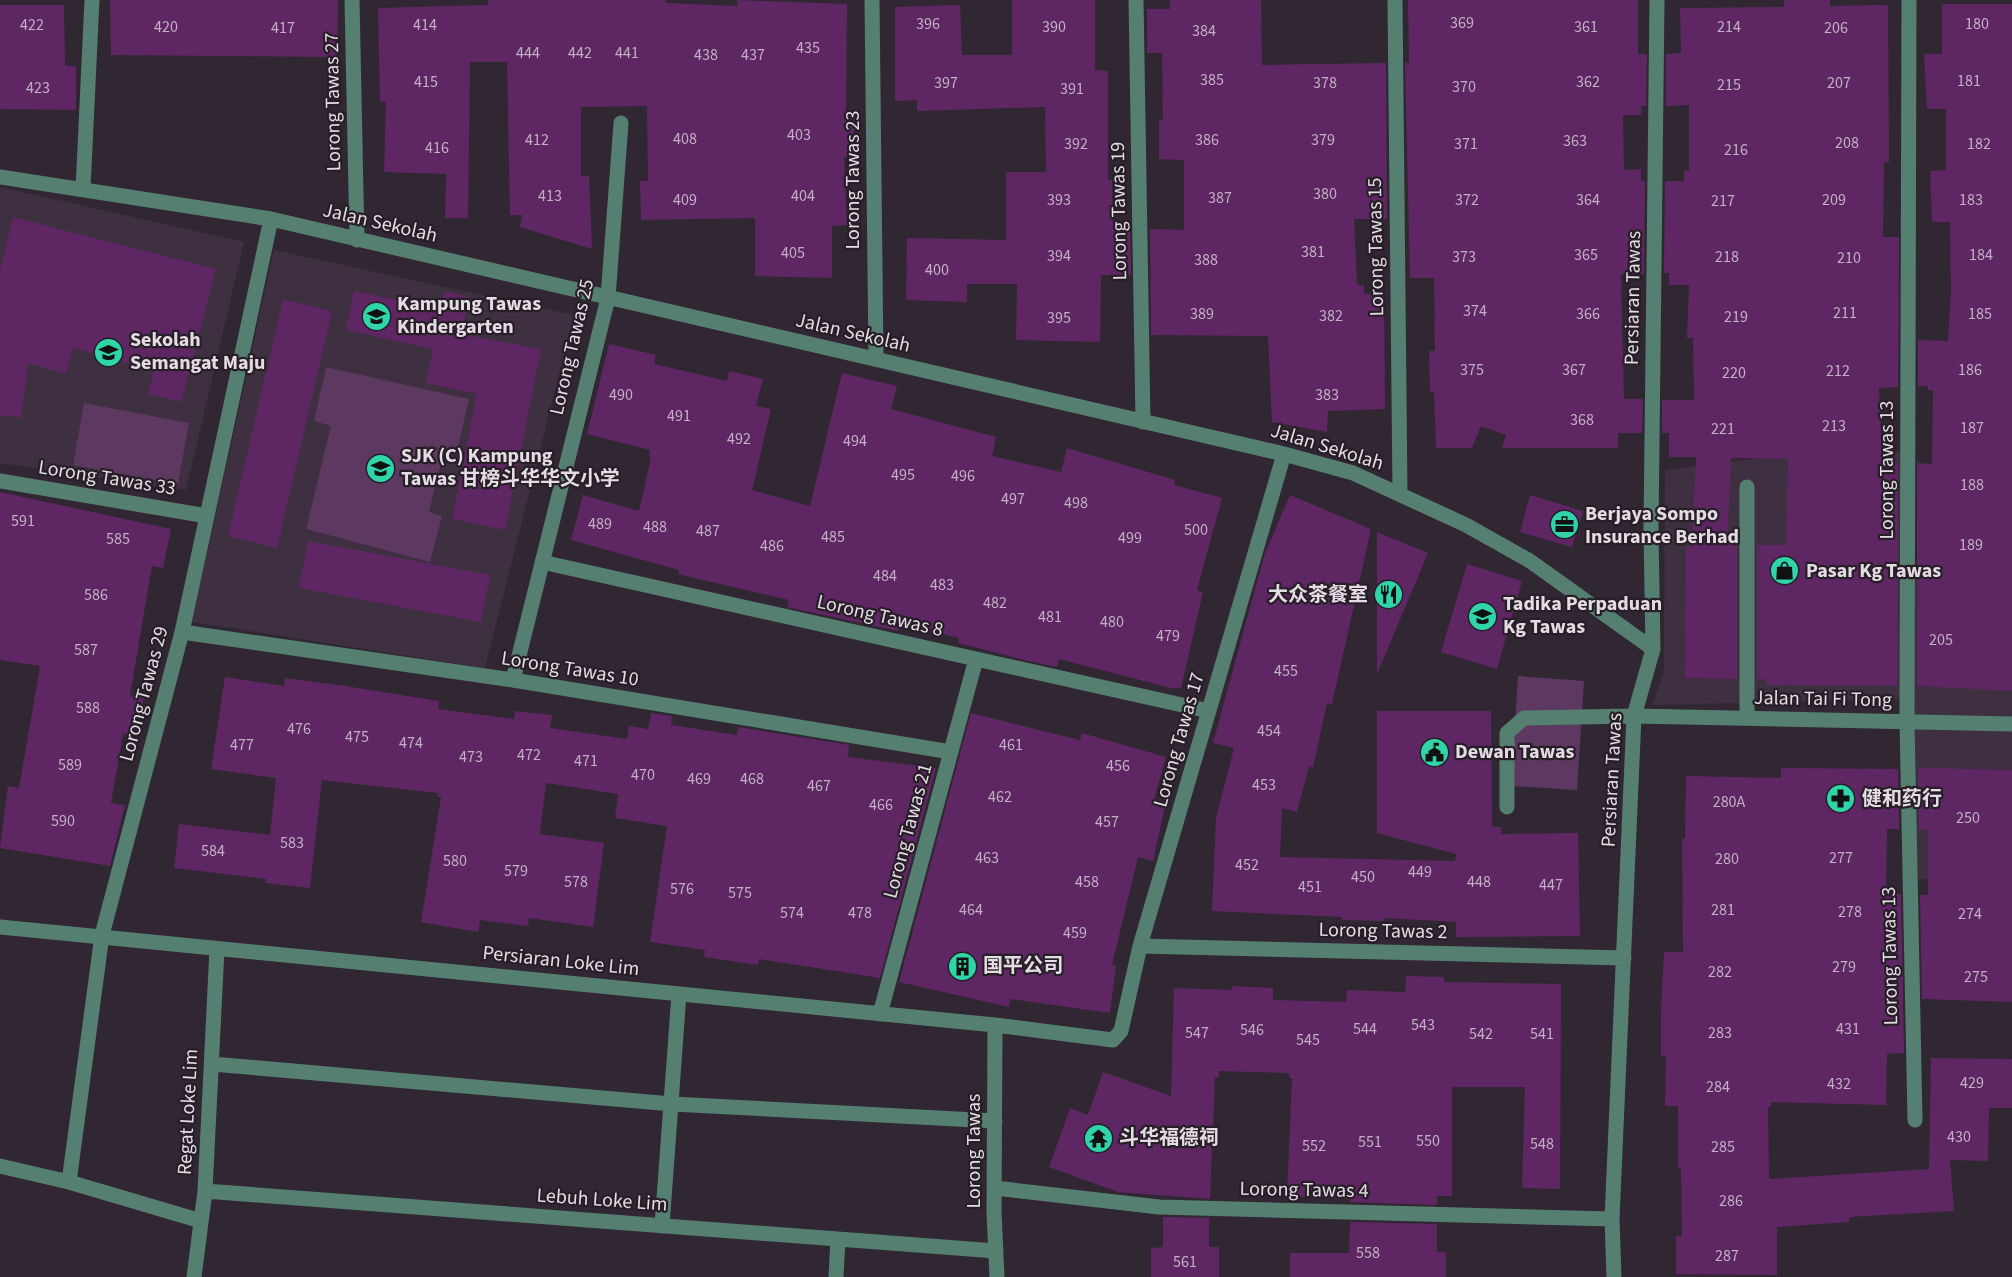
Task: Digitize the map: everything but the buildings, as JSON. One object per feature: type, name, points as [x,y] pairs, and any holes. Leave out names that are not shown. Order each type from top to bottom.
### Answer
[{"type":"street","points":[[83,189],[92,0]]},
{"type":"street","name":"Lorong Tawas 27","points":[[352,0],[357,240]]},
{"type":"street","name":"Lorong Tawas 23","points":[[872,0],[876,359]]},
{"type":"street","name":"Lorong Tawas 19","points":[[1136,0],[1143,422]]},
{"type":"street","name":"Lorong Tawas 15","points":[[1395,0],[1400,493]]},
{"type":"street","name":"Persiaran Tawas","points":[[1614,1277],[1612,1219],[1634,716],[1653,649],[1651,531],[1657,0]]},
{"type":"street","name":"Lorong Tawas 13","points":[[1909,0],[1907,721],[1915,1120]]},
{"type":"street","name":"Lorong Tawas 25","points":[[513,680],[608,298],[621,123]]},
{"type":"street","name":"Jalan Sekolah","points":[[0,177],[270,219],[1284,454],[1353,473],[1466,525],[1530,561],[1653,649]]},
{"type":"street","name":"Lorong Tawas 29","points":[[69,1182],[102,935],[182,632],[270,219]]},
{"type":"street","name":"Lorong Tawas 17","points":[[1116,1038],[1121,1031],[1140,946],[1284,454]]},
{"type":"street","name":"Lorong Tawas 33","points":[[0,481],[207,516]]},
{"type":"street","points":[[1747,487],[1747,718]]},
{"type":"street","name":"Lorong Tawas 8","points":[[542,562],[1209,711]]},
{"type":"street","name":"Lorong Tawas 10","points":[[182,632],[513,680],[951,752]]},
{"type":"street","name":"Lorong Tawas 21","points":[[880,1014],[976,659]]},
{"type":"street","name":"Jalan Tai Fi Tong","points":[[1507,807],[1508,733],[1514,724],[1524,718],[1634,716],[2012,724]]},
{"type":"street","name":"Persiaran Loke Lim","points":[[0,927],[102,935],[994,1025],[1109,1041],[1116,1038]]},
{"type":"street","name":"Lorong Tawas 2","points":[[1140,946],[1624,958]]},
{"type":"street","name":"Regat Loke Lim","points":[[194,1277],[205,1191],[217,948]]},
{"type":"street","points":[[662,1226],[679,994]]},
{"type":"street","name":"Lorong Tawas","points":[[994,1025],[997,1277]]},
{"type":"street","points":[[212,1064],[672,1104],[995,1121]]},
{"type":"street","points":[[0,1166],[69,1182],[201,1221]]},
{"type":"street","name":"Lorong Tawas 4","points":[[996,1188],[1159,1208],[1612,1219]]},
{"type":"street","name":"Lebuh Loke Lim","points":[[205,1191],[996,1251]]},
{"type":"street","points":[[836,1277],[838,1239]]},
{"type":"shaded area","name":"Sekolah Semangat Maju","points":[[0,187],[244,242],[186,490],[0,463]]},
{"type":"shaded area","name":"SJK (C) Kampung Tawas 甘榜斗华华文小学","points":[[274,250],[574,315],[485,668],[192,622]]},
{"type":"shaded area","points":[[326,367],[469,399],[457,452],[427,446],[444,451],[429,512],[442,516],[430,562],[306,529],[331,426],[314,421]]},
{"type":"shaded area","points":[[84,403],[189,423],[178,484],[73,465]]},
{"type":"shaded area","name":"Pasar Kg Tawas","points":[[1900,452],[1909,674],[1911,574],[2012,575],[2012,881],[1908,879],[1909,699],[1652,705],[1664,672],[1665,470],[1785,455]]},
{"type":"shaded area","points":[[1518,676],[1584,681],[1577,790],[1511,786]]},
{"type":"place","name":"Kampung Tawas Kindergarten","points":[[376,316]]},
{"type":"place","name":"Sekolah Semangat Maju","points":[[109,352]]},
{"type":"place","name":"SJK (C) Kampung Tawas 甘榜斗华华文小学","points":[[380,468]]},
{"type":"place","name":"Berjaya Sompo Insurance Berhad","points":[[1564,525]]},
{"type":"place","name":"Pasar Kg Tawas","points":[[1785,571]]},
{"type":"place","name":"大众茶餐室","points":[[1389,595]]},
{"type":"place","name":"Tadika Perpaduan Kg Tawas","points":[[1482,616]]},
{"type":"place","name":"Dewan Tawas","points":[[1434,752]]},
{"type":"place","name":"健和药行","points":[[1841,799]]},
{"type":"place","name":"国平公司","points":[[962,966]]},
{"type":"place","name":"斗华福德祠","points":[[1098,1138]]}]
